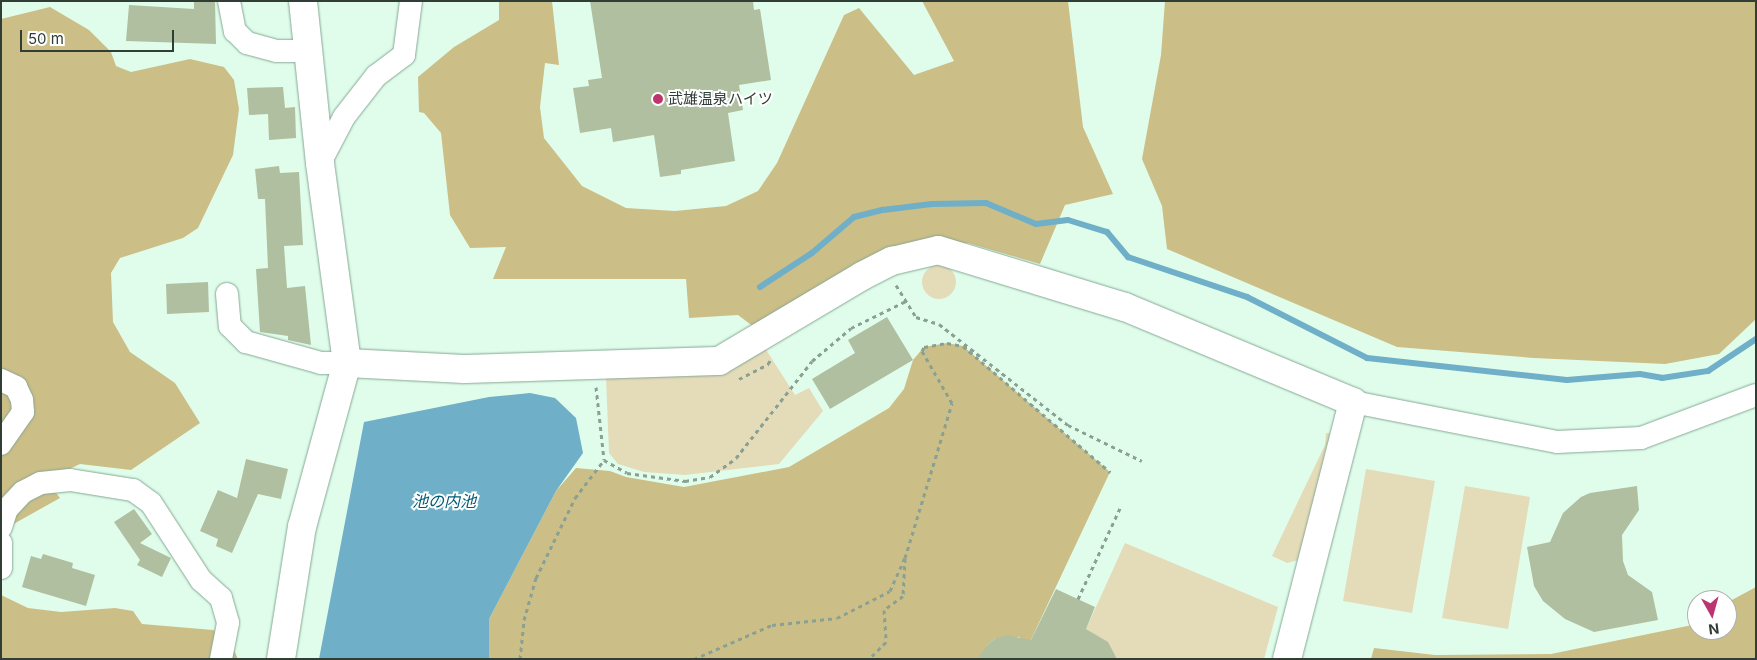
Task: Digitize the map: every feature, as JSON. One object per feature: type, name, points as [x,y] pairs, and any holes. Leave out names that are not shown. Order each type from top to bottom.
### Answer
[{"type":"street","points":[[229,1],[235,31],[247,43],[277,51],[308,51]]},
{"type":"street","points":[[281,659],[302,526],[347,363],[320,163],[303,1]]},
{"type":"street","points":[[320,163],[344,117],[376,76],[404,55],[411,1]]},
{"type":"street","points":[[227,294],[230,326],[246,342],[321,364],[347,363],[464,369],[719,361],[869,272],[892,261],[938,250],[1125,307],[1354,402],[1557,442],[1640,438],[1756,395]]},
{"type":"street","points":[[1,380],[16,387],[22,400],[22,412],[1,444]]},
{"type":"street","points":[[1287,659],[1354,402]]},
{"type":"street","points":[[1,526],[7,509],[23,492],[41,482],[70,480],[132,490],[151,504],[201,580],[221,598],[228,623],[221,659]]},
{"type":"street","points":[[1,543],[1,568]]},
{"type":"path","points":[[894,282],[916,316],[939,324],[1068,425],[1142,461]]},
{"type":"path","points":[[604,460],[627,473],[686,481],[710,477],[736,458],[812,361],[851,328],[906,301]]},
{"type":"path","points":[[694,659],[772,625],[837,618],[890,592],[905,558],[952,403],[922,351],[924,347],[947,343],[963,346],[1110,472]]},
{"type":"path","points":[[732,380],[768,364],[775,352]]},
{"type":"path","points":[[590,382],[603,386]]},
{"type":"path","points":[[520,659],[524,620],[536,578],[575,498],[604,460],[596,385]]},
{"type":"path","points":[[1078,599],[1121,506]]},
{"type":"path","points":[[868,659],[886,642],[884,610],[903,596],[905,558]]},
{"type":"shaded area","points":[[499,1],[552,1],[559,65],[545,63],[540,107],[544,138],[582,186],[626,208],[675,211],[726,206],[758,191],[777,163],[844,15],[859,8],[914,75],[954,61],[922,1],[1068,1],[1083,127],[1113,194],[1065,205],[1040,264],[968,243],[889,248],[754,327],[738,315],[689,318],[686,279],[493,279],[506,247],[470,248],[450,215],[441,133],[424,113],[419,112],[418,77],[454,47],[499,20]]},
{"type":"shaded area","points":[[1165,1],[1756,1],[1756,319],[1719,354],[1665,364],[1534,358],[1397,347],[1167,249],[1162,206],[1142,159],[1161,55]]},
{"type":"shaded area","points":[[50,7],[89,30],[111,52],[116,66],[131,72],[190,59],[224,67],[234,80],[239,109],[233,155],[198,228],[183,238],[120,258],[111,273],[113,322],[130,352],[175,383],[200,423],[131,470],[80,464],[46,480],[60,498],[1,531],[1,19]]},
{"type":"shaded area","points":[[939,265],[951,270],[956,282],[951,294],[939,299],[927,294],[922,282],[927,270]]},
{"type":"shaded area","points":[[947,343],[963,346],[1110,472],[1029,644],[1019,637],[996,638],[987,645],[980,659],[489,659],[489,619],[556,491],[576,468],[610,471],[626,477],[684,487],[789,467],[889,408],[904,389],[913,360],[924,347]]},
{"type":"shaded area","points":[[765,348],[795,395],[809,388],[823,411],[779,464],[685,475],[644,472],[618,464],[609,453],[606,377]]},
{"type":"shaded area","points":[[1326,433],[1335,434],[1302,559],[1287,563],[1272,556],[1325,445]]},
{"type":"shaded area","points":[[1366,469],[1435,481],[1412,613],[1343,601]]},
{"type":"shaded area","points":[[1465,486],[1530,497],[1508,629],[1442,618]]},
{"type":"shaded area","points":[[1125,543],[1278,607],[1264,659],[1117,659],[1107,642],[1086,629]]},
{"type":"shaded area","points":[[1756,587],[1756,659],[1371,659],[1374,648],[1435,655],[1551,654],[1687,626],[1687,640],[1737,640],[1737,597]]},
{"type":"shaded area","points":[[1,595],[28,608],[61,612],[115,608],[133,611],[142,624],[213,630],[228,637],[238,659],[1,659]]},
{"type":"water","name":"池の内池","points":[[530,393],[555,398],[576,418],[583,453],[556,491],[489,619],[489,659],[319,659],[364,422],[489,397]]},
{"type":"building","points":[[215,1],[216,44],[126,41],[129,5],[194,9],[194,2]]},
{"type":"building","name":"武雄温泉ハイツ","points":[[590,1],[753,1],[754,10],[760,9],[771,80],[739,85],[743,110],[728,113],[735,161],[681,170],[681,174],[660,177],[654,135],[613,142],[611,128],[580,133],[573,88],[589,86],[588,80],[602,78]]},
{"type":"building","points":[[283,87],[285,108],[295,107],[296,138],[269,140],[268,114],[249,115],[247,88]]},
{"type":"building","points":[[279,166],[280,173],[299,172],[303,245],[284,246],[287,288],[305,286],[311,345],[288,340],[288,336],[260,332],[256,269],[268,268],[265,199],[258,199],[255,169]]},
{"type":"building","points":[[208,282],[209,312],[167,314],[166,284]]},
{"type":"building","points":[[887,317],[913,360],[830,409],[812,379],[855,353],[848,340]]},
{"type":"building","points":[[246,459],[288,469],[281,499],[258,494],[232,553],[216,546],[218,539],[200,531],[218,490],[237,498]]},
{"type":"building","points":[[1637,486],[1639,510],[1622,535],[1623,561],[1628,575],[1652,592],[1658,620],[1594,632],[1565,619],[1543,601],[1534,586],[1527,547],[1550,542],[1563,513],[1581,497],[1590,493]]},
{"type":"building","points":[[134,509],[152,534],[140,543],[171,558],[162,577],[137,565],[140,560],[114,522]]},
{"type":"building","points":[[43,554],[73,563],[72,568],[95,575],[86,606],[22,587],[31,556],[41,559]]},
{"type":"building","points":[[1056,589],[1095,607],[1086,629],[1108,642],[1117,659],[978,659],[987,645],[996,638],[1007,635],[1031,640]]},
{"type":"waterway","points":[[760,287],[812,253],[854,217],[883,210],[932,204],[986,203],[1036,224],[1068,220],[1107,232],[1128,257],[1247,297],[1367,358],[1567,380],[1640,374],[1662,378],[1708,371],[1756,339]]},
{"type":"place","name":"武雄温泉ハイツ","points":[[658,99]]}]
